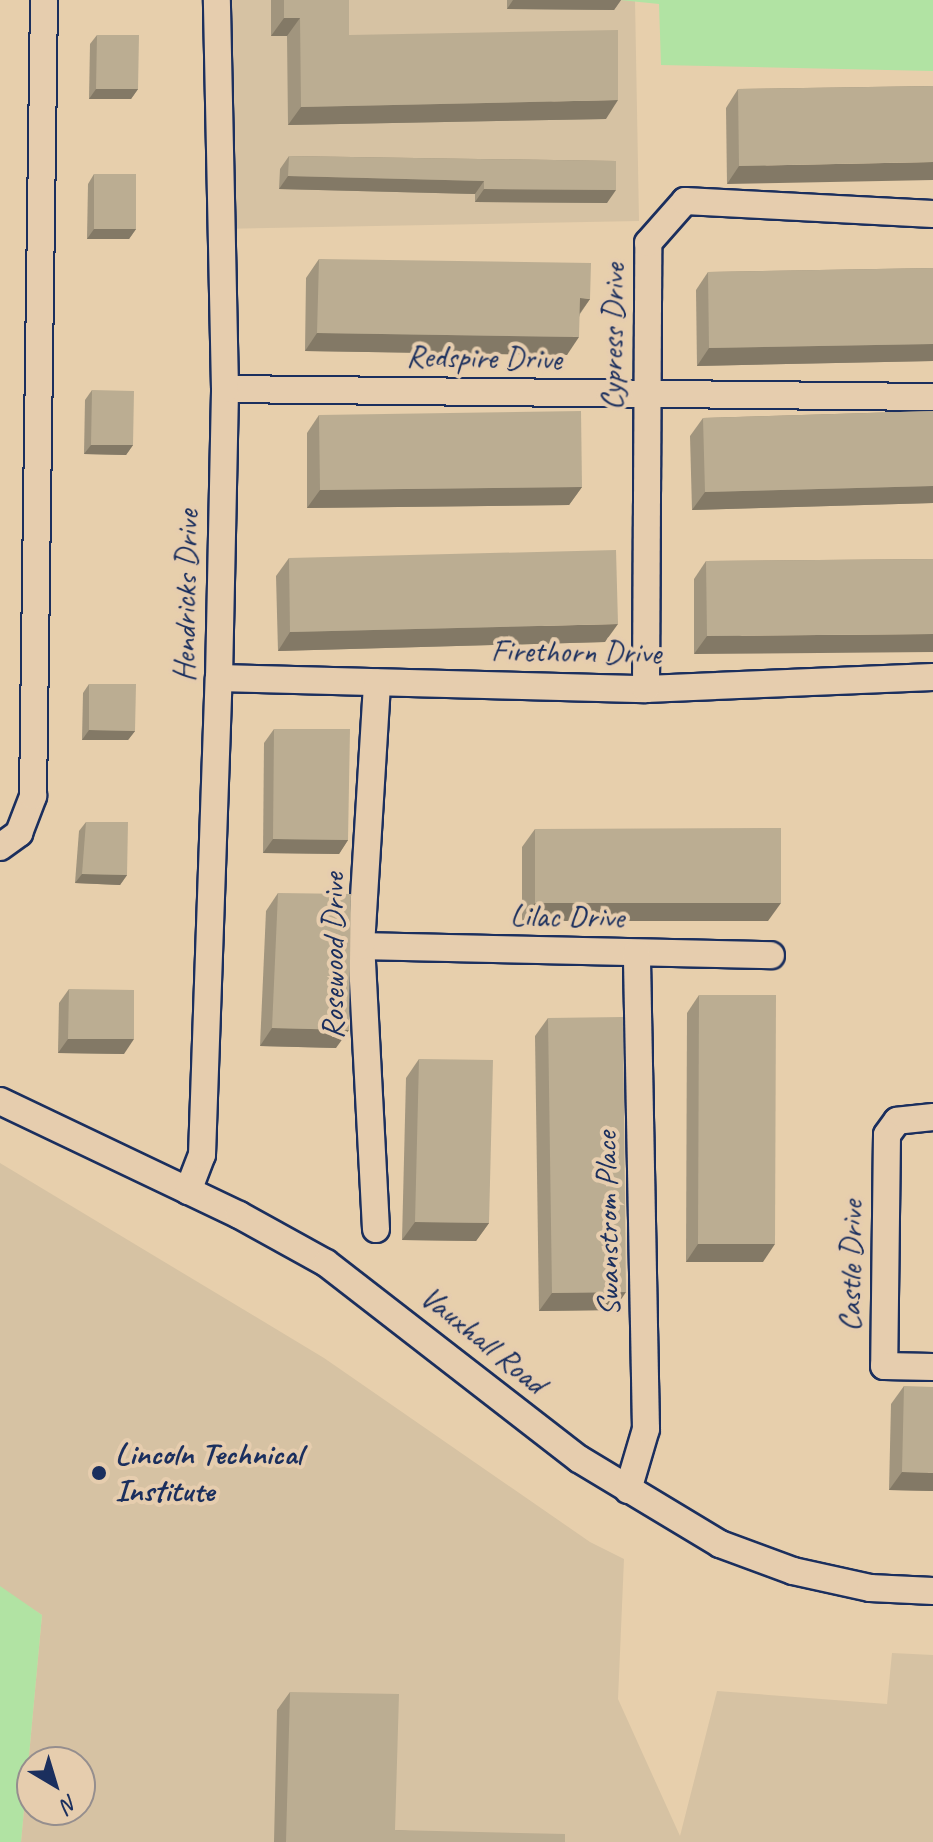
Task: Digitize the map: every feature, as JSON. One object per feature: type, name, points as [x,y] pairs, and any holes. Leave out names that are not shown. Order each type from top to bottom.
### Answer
[{"type":"street","points":[[0,847],[19,833],[33,796],[44,0]]},
{"type":"street","name":"Hendricks Drive","points":[[188,1191],[202,1155],[219,678],[225,389],[217,0]]},
{"type":"street","name":"Cypress Drive","points":[[646,689],[648,243],[685,201],[933,214]]},
{"type":"street","name":"Redspire Drive","points":[[225,389],[933,397]]},
{"type":"street","name":"Firethorn Drive","points":[[219,678],[646,689],[933,677]]},
{"type":"street","name":"Rosewood Drive","points":[[376,1229],[361,946],[377,682]]},
{"type":"street","name":"Lilac Drive","points":[[361,946],[771,955]]},
{"type":"street","name":"Swanstrom Place","points":[[628,1490],[646,1429],[637,953]]},
{"type":"street","name":"Vauxhall Road","points":[[0,1101],[188,1191],[326,1263],[579,1459],[720,1544],[793,1571],[870,1588],[933,1591]]},
{"type":"street","name":"Castle Drive","points":[[933,1117],[897,1121],[887,1135],[884,1366],[933,1367]]},
{"type":"shaded area","points":[[215,0],[635,0],[639,221],[218,229]]},
{"type":"shaded area","points":[[0,1163],[324,1358],[590,1542],[624,1559],[618,1699],[680,1836],[717,1691],[887,1704],[892,1653],[933,1655],[933,1842],[21,1842],[22,1826],[96,1826],[96,1746],[30,1746],[42,1615],[0,1588]]},
{"type":"green space","points":[[620,0],[933,0],[933,71],[661,65],[659,4]]},
{"type":"green space","points":[[0,1586],[42,1615],[30,1746],[16,1746],[16,1826],[22,1826],[21,1842],[0,1842]]},
{"type":"building","points":[[284,0],[349,0],[349,35],[618,30],[618,100],[301,107],[300,18],[284,18]]},
{"type":"building","points":[[97,35],[139,35],[138,89],[96,89]]},
{"type":"building","points":[[933,86],[933,162],[739,166],[738,89]]},
{"type":"building","points":[[289,156],[616,161],[616,190],[484,189],[484,181],[288,176]]},
{"type":"building","points":[[94,174],[136,174],[136,229],[94,229]]},
{"type":"building","points":[[319,259],[591,263],[590,299],[580,298],[579,337],[317,333]]},
{"type":"building","points":[[933,268],[933,344],[709,348],[708,272]]},
{"type":"building","points":[[92,390],[134,391],[133,445],[91,445]]},
{"type":"building","points":[[581,411],[582,487],[320,490],[319,415]]},
{"type":"building","points":[[933,411],[933,486],[705,492],[703,418]]},
{"type":"building","points":[[616,550],[618,624],[290,632],[289,558]]},
{"type":"building","points":[[933,559],[933,634],[707,636],[706,561]]},
{"type":"building","points":[[89,684],[136,684],[135,731],[89,730]]},
{"type":"building","points":[[274,729],[350,729],[348,840],[273,839]]},
{"type":"building","points":[[86,822],[128,822],[127,875],[82,874]]},
{"type":"building","points":[[781,828],[781,903],[535,903],[535,829]]},
{"type":"building","points":[[278,893],[351,894],[349,1030],[272,1028]]},
{"type":"building","points":[[69,989],[134,990],[134,1039],[68,1039]]},
{"type":"building","points":[[699,995],[776,995],[775,1244],[698,1244]]},
{"type":"building","points":[[623,1017],[626,1292],[552,1293],[548,1018]]},
{"type":"building","points":[[419,1059],[493,1060],[489,1223],[415,1222]]},
{"type":"building","points":[[904,1386],[933,1387],[933,1473],[902,1472]]},
{"type":"building","points":[[290,1692],[399,1694],[395,1830],[565,1834],[565,1842],[286,1842]]},
{"type":"place","name":"Lincoln Technical Institute","points":[[99,1473]]}]
